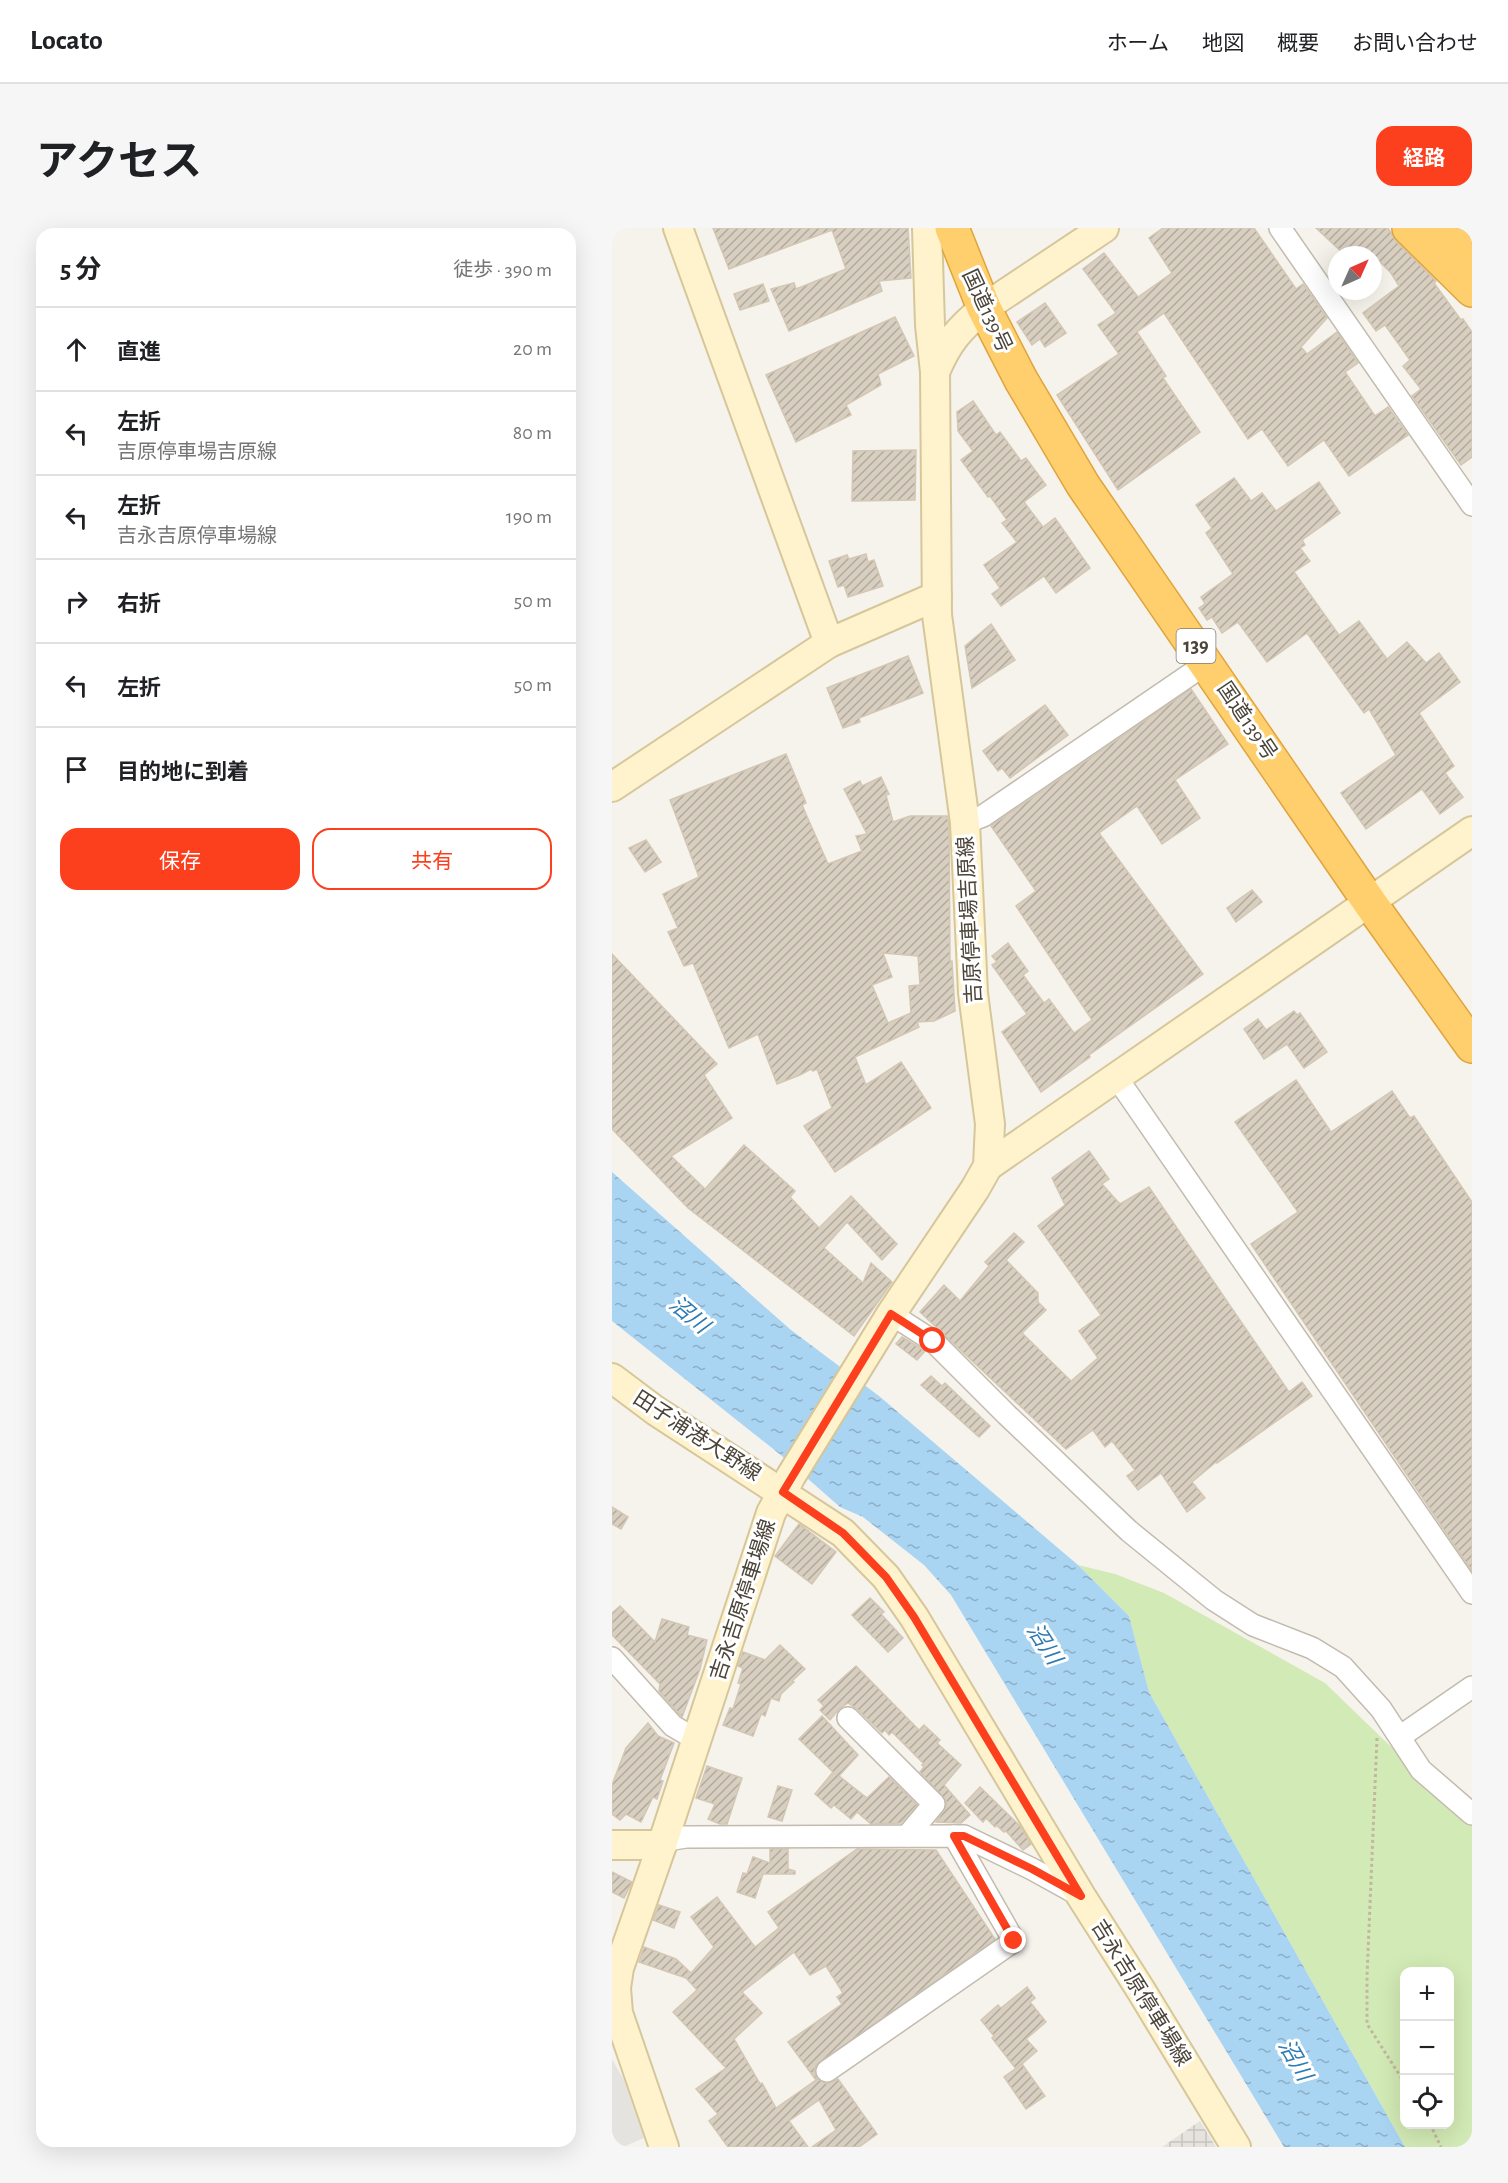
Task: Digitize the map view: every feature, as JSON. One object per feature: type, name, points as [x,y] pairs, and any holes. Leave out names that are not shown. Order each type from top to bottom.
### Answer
[{"type":"highway","name":"国道139号","points":[[952,228],[984,308],[1021,380],[1083,485],[1370,903],[1472,1046]]},
{"type":"highway","points":[[1409,228],[1472,290]]},
{"type":"highway","points":[[1444,228],[1472,255]]},
{"type":"main road","points":[[678,228],[829,643]]},
{"type":"main road","points":[[927,228],[930,325],[935,372]]},
{"type":"main road","name":"吉原停車場吉原線","points":[[787,1484],[891,1314],[988,1166],[990,1124],[973,993],[965,823],[939,632],[935,372],[953,337],[984,308],[1104,228]]},
{"type":"main road","points":[[612,787],[829,643],[937,596]]},
{"type":"main road","points":[[988,1166],[1472,831]]},
{"type":"main road","name":"田子浦港大野線","points":[[612,1378],[656,1411],[787,1484]]},
{"type":"main road","name":"吉永吉原停車場線","points":[[662,1845],[764,1532],[787,1484],[843,1533],[886,1577],[914,1617],[1081,1896],[1236,2147]]},
{"type":"main road","points":[[612,1845],[662,1845],[619,1968],[616,1988],[618,2013],[664,2147]]},
{"type":"street","points":[[1280,228],[1472,505]]},
{"type":"street","points":[[965,823],[982,816],[1207,663]]},
{"type":"street","points":[[1117,1078],[1472,1593]]},
{"type":"street","points":[[891,1314],[933,1341],[1120,1523],[1214,1600],[1253,1624],[1312,1648],[1343,1667],[1381,1709],[1401,1736],[1421,1770],[1472,1814]]},
{"type":"street","points":[[612,1658],[673,1726],[685,1733],[698,1736]]},
{"type":"street","points":[[1401,1736],[1472,1687]]},
{"type":"street","points":[[848,1718],[934,1804],[908,1836]]},
{"type":"street","points":[[827,2071],[1014,1941],[954,1836]]},
{"type":"street","points":[[662,1845],[673,1839],[686,1837],[964,1836],[1081,1896]]},
{"type":"path","points":[[1381,1709],[1378,1725],[1367,2024],[1400,2076]]},
{"type":"path","points":[[1432,2129],[1441,2147]]},
{"type":"shaded area","points":[[612,2059],[624,2080],[644,2138],[623,2147],[615,2147],[612,2142]]},
{"type":"shaded area","points":[[1200,2121],[1216,2147],[1162,2147]]},
{"type":"green space","points":[[1078,1565],[1115,1574],[1164,1593],[1325,1683],[1472,1825],[1472,2147],[1405,2147],[1149,1692],[1129,1616]]},
{"type":"water","name":"沼川","points":[[612,1172],[791,1330],[879,1396],[1078,1565],[1129,1616],[1149,1692],[1405,2147],[1284,2147],[951,1595],[924,1565],[863,1517],[840,1507],[782,1456],[612,1321]]},
{"type":"building","points":[[713,228],[908,228],[911,278],[879,281],[882,291],[789,331],[771,289],[794,283],[796,289],[846,269],[832,230],[729,269]]},
{"type":"building","points":[[1163,228],[1254,228],[1296,289],[1303,284],[1327,318],[1301,347],[1307,354],[1337,332],[1358,363],[1345,372],[1375,416],[1388,407],[1408,435],[1349,476],[1324,440],[1288,466],[1262,429],[1248,439],[1164,313],[1137,332],[1166,376],[1163,378],[1200,432],[1118,490],[1057,395],[1119,354],[1098,325],[1116,313],[1083,269],[1104,253],[1138,297],[1172,273],[1149,238]]},
{"type":"building","points":[[1316,228],[1388,228],[1396,241],[1436,281],[1434,283],[1472,332],[1472,457],[1461,465],[1412,396],[1421,389],[1403,366],[1410,360],[1385,325],[1376,331],[1363,313],[1399,286],[1382,264],[1382,246],[1335,246]]},
{"type":"building","points":[[763,284],[769,301],[740,310],[734,294]]},
{"type":"building","points":[[1045,303],[1066,333],[1045,347],[1040,339],[1032,345],[1017,322]]},
{"type":"building","points":[[895,317],[914,356],[878,374],[881,385],[846,405],[851,415],[796,442],[766,375]]},
{"type":"building","points":[[973,401],[996,435],[1000,432],[1021,461],[1026,458],[1046,485],[1024,502],[1043,527],[1055,518],[1090,568],[1056,593],[1044,576],[1001,606],[992,594],[1000,588],[984,565],[1017,542],[1002,523],[1007,520],[961,460],[973,451],[958,431],[957,412]]},
{"type":"building","points":[[916,450],[915,500],[852,501],[853,451]]},
{"type":"building","points":[[1234,478],[1251,501],[1262,493],[1276,511],[1319,482],[1340,513],[1302,540],[1305,545],[1300,548],[1310,561],[1294,572],[1339,635],[1359,621],[1387,659],[1407,642],[1426,663],[1439,653],[1460,682],[1419,713],[1454,766],[1445,773],[1463,797],[1440,814],[1422,789],[1366,829],[1341,793],[1396,755],[1369,709],[1364,713],[1307,633],[1267,662],[1238,622],[1222,633],[1212,617],[1207,620],[1199,608],[1205,604],[1201,597],[1233,574],[1206,533],[1212,528],[1196,505]]},
{"type":"building","points":[[866,554],[868,562],[874,560],[883,586],[848,597],[844,585],[838,587],[829,561],[847,555],[849,559]]},
{"type":"building","points":[[991,624],[1015,660],[972,688],[965,646]]},
{"type":"building","points":[[908,656],[923,693],[859,718],[860,722],[843,728],[827,688]]},
{"type":"building","points":[[1191,689],[1228,744],[1175,780],[1200,818],[1162,844],[1137,806],[1099,833],[1203,974],[1041,1092],[1002,1032],[1027,1014],[992,965],[997,962],[992,956],[1008,943],[1028,971],[1023,975],[1044,1003],[1049,999],[1074,1033],[1092,1020],[1016,906],[1036,891],[991,826]]},
{"type":"building","points":[[1045,705],[1068,735],[1010,778],[1002,768],[998,771],[983,751]]},
{"type":"building","points":[[786,754],[806,803],[802,805],[828,864],[862,851],[856,836],[867,834],[844,789],[860,781],[862,786],[881,777],[889,794],[886,795],[893,822],[910,816],[947,816],[949,824],[950,961],[952,961],[955,1011],[934,1021],[917,1022],[919,1027],[855,1057],[866,1085],[901,1062],[931,1108],[835,1172],[804,1126],[832,1108],[817,1069],[813,1071],[811,1069],[777,1084],[758,1034],[729,1048],[693,963],[684,966],[668,932],[678,928],[663,894],[699,877],[670,800]],"holes":[[[883,953],[918,956],[920,985],[909,986],[911,1013],[888,1023],[872,985],[892,977]]]},
{"type":"building","points":[[646,840],[661,862],[645,872],[629,848]]},
{"type":"building","points":[[1252,890],[1262,902],[1236,922],[1227,908]]},
{"type":"building","points":[[612,954],[717,1064],[704,1075],[732,1118],[671,1156],[705,1189],[744,1145],[795,1191],[790,1197],[819,1228],[851,1196],[897,1244],[882,1260],[847,1222],[824,1248],[863,1283],[871,1263],[892,1282],[854,1336],[688,1208],[612,1129]]},
{"type":"building","points":[[1294,1011],[1297,1015],[1300,1013],[1327,1052],[1304,1068],[1287,1044],[1264,1059],[1244,1029],[1258,1019],[1266,1030]]},
{"type":"building","points":[[1296,1080],[1331,1132],[1392,1091],[1410,1118],[1414,1116],[1472,1202],[1472,1571],[1251,1244],[1298,1212],[1235,1122]]},
{"type":"building","points":[[1089,1151],[1109,1179],[1102,1184],[1120,1204],[1149,1187],[1289,1392],[1302,1382],[1312,1396],[1216,1462],[1192,1482],[1205,1498],[1187,1512],[1161,1473],[1138,1490],[1127,1476],[1135,1470],[1112,1441],[1105,1447],[1093,1430],[1066,1449],[920,1312],[944,1285],[960,1301],[989,1266],[985,1262],[1014,1233],[1024,1242],[1006,1260],[1038,1293],[1038,1302],[1046,1310],[1022,1333],[1071,1381],[1098,1358],[1079,1331],[1101,1315],[1038,1226],[1065,1205],[1052,1178]]},
{"type":"building","points":[[902,1337],[925,1351],[917,1360],[896,1344]]},
{"type":"building","points":[[931,1376],[942,1386],[945,1383],[990,1426],[979,1437],[921,1385]]},
{"type":"building","points":[[612,1507],[628,1517],[621,1529],[612,1524]]},
{"type":"building","points":[[799,1524],[836,1552],[812,1584],[775,1556]]},
{"type":"building","points":[[870,1598],[884,1612],[881,1614],[903,1638],[888,1652],[852,1615]]},
{"type":"building","points":[[620,1606],[655,1642],[662,1619],[689,1627],[687,1635],[707,1640],[700,1669],[682,1717],[659,1691],[660,1684],[612,1635],[612,1613]]},
{"type":"building","points":[[780,1645],[805,1669],[781,1694],[779,1701],[771,1698],[765,1716],[761,1714],[753,1736],[723,1725],[730,1708],[733,1709],[741,1684],[738,1683],[743,1668],[738,1666],[743,1652],[765,1660]]},
{"type":"building","points":[[856,1666],[919,1730],[924,1725],[940,1740],[937,1743],[961,1765],[944,1785],[970,1815],[961,1823],[936,1822],[946,1807],[946,1800],[920,1772],[924,1764],[892,1732],[889,1735],[885,1730],[882,1733],[848,1703],[839,1709],[830,1720],[820,1710],[824,1706],[818,1700]]},
{"type":"building","points":[[822,1716],[858,1755],[839,1776],[867,1798],[889,1777],[917,1805],[901,1823],[871,1824],[857,1812],[851,1819],[834,1805],[831,1808],[815,1794],[833,1772],[799,1739]]},
{"type":"building","points":[[648,1723],[658,1736],[674,1743],[660,1780],[663,1781],[657,1799],[653,1797],[641,1822],[626,1814],[620,1820],[612,1814],[612,1785],[626,1748]]},
{"type":"building","points":[[707,1766],[742,1778],[727,1824],[708,1819],[715,1804],[696,1798]]},
{"type":"building","points":[[778,1786],[792,1790],[782,1821],[768,1817]]},
{"type":"building","points":[[980,1787],[1020,1826],[1031,1844],[1023,1850],[1006,1831],[1004,1832],[996,1825],[995,1827],[986,1818],[983,1822],[965,1803]]},
{"type":"building","points":[[770,1849],[788,1849],[788,1869],[795,1871],[795,1874],[763,1874],[755,1898],[737,1892],[743,1873],[747,1874],[753,1857],[770,1863]]},
{"type":"building","points":[[857,1849],[936,1850],[995,1939],[816,2065],[814,2071],[817,2079],[827,2084],[838,2079],[877,2134],[859,2147],[812,2147],[836,2130],[819,2100],[789,2121],[808,2147],[728,2147],[709,2121],[718,2114],[696,2089],[726,2068],[673,2012],[697,1990],[686,1978],[639,1962],[644,1947],[676,1959],[691,1973],[714,1947],[691,1917],[717,1897],[755,1947],[779,1928],[768,1912]],"holes":[[[794,1952],[810,1975],[826,1966],[843,1993],[837,1997],[842,2004],[788,2042],[816,2080],[776,2108],[734,2039],[762,2013],[742,1992]]]},
{"type":"building","points":[[612,1872],[632,1882],[624,1898],[612,1892]]},
{"type":"building","points":[[659,1905],[680,1912],[674,1928],[653,1920]]},
{"type":"building","points":[[1027,1987],[1035,1998],[1030,2002],[1046,2022],[1026,2039],[1037,2051],[1016,2069],[981,2020],[998,2005],[1001,2008]]},
{"type":"building","points":[[1022,2064],[1045,2096],[1026,2109],[1004,2077]]},
{"type":"route","points":[[933,1341],[891,1314],[783,1492],[843,1533],[886,1577],[914,1617],[1081,1896],[964,1836],[954,1836],[1014,1941]]}]
